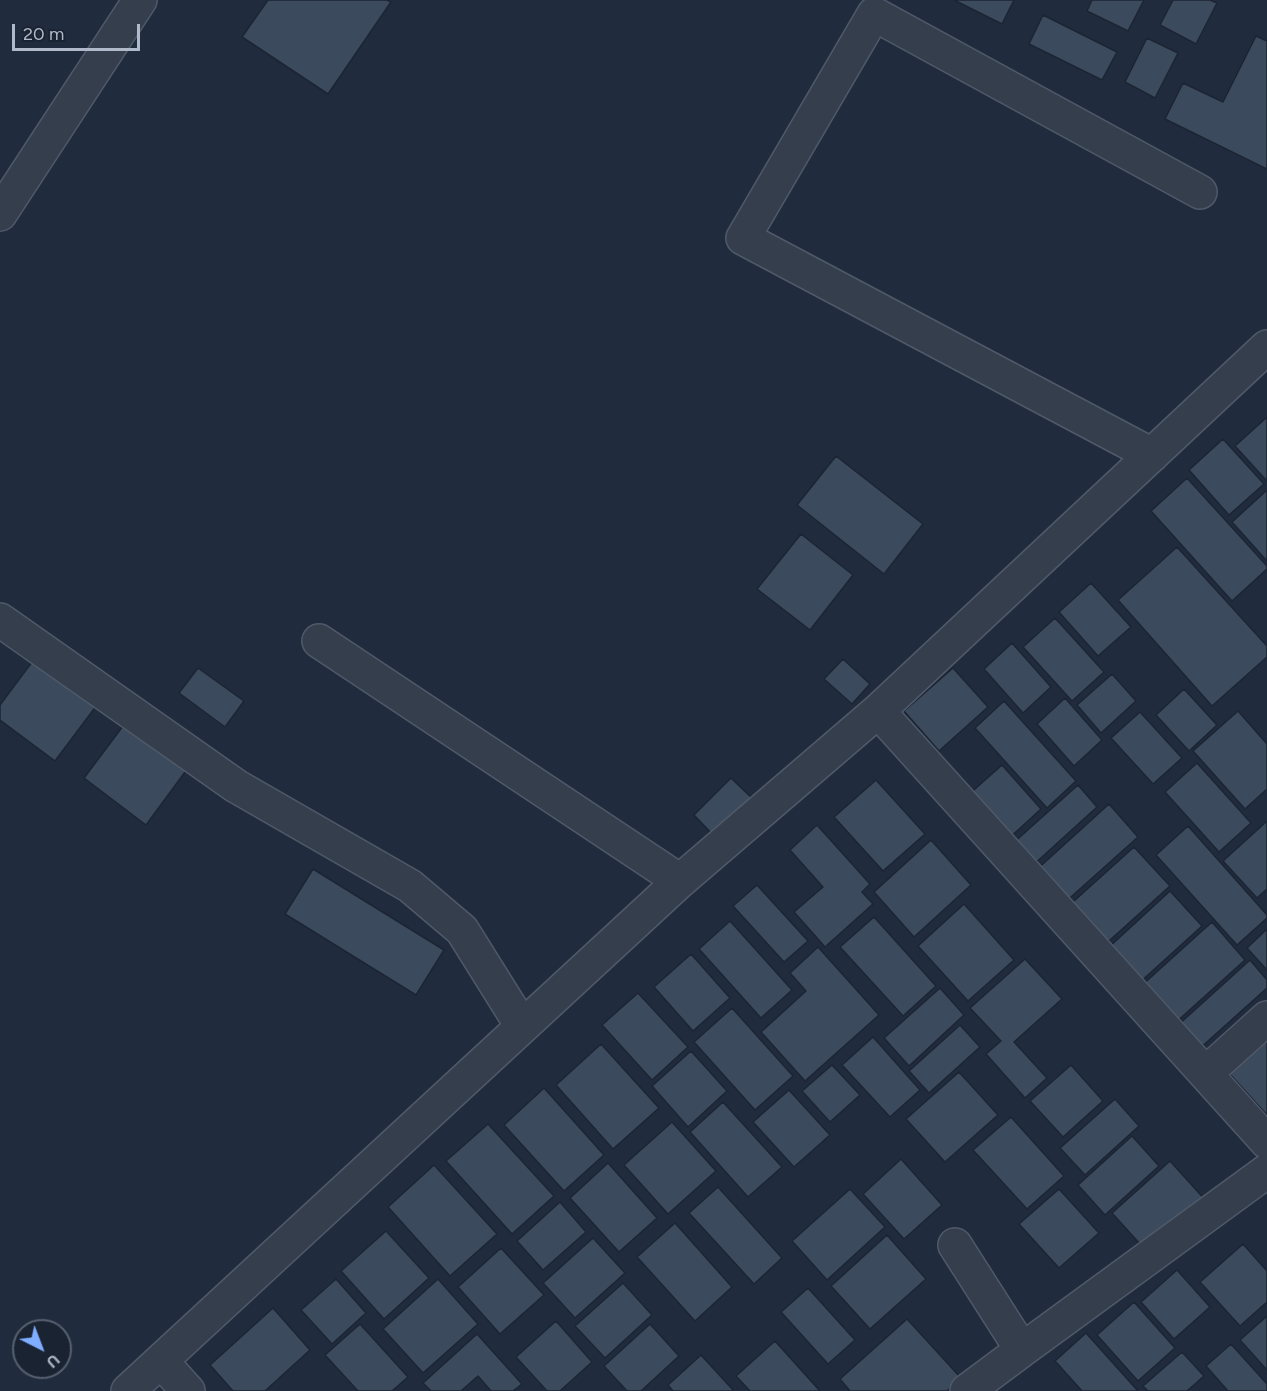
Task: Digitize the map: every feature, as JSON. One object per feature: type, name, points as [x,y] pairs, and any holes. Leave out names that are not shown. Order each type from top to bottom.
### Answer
[{"type":"street","points":[[0,214],[140,0]]},
{"type":"street","points":[[1152,455],[743,238],[874,14],[1200,192]]},
{"type":"street","points":[[128,1391],[680,881],[878,711],[1267,347]]},
{"type":"street","points":[[0,620],[236,786],[410,886],[462,930],[522,1026]]},
{"type":"street","points":[[319,641],[680,881]]},
{"type":"street","points":[[878,711],[1267,1142]]},
{"type":"street","points":[[1206,1073],[1267,1018]]},
{"type":"street","points":[[967,1391],[1267,1171]]},
{"type":"street","points":[[955,1245],[1022,1350]]},
{"type":"street","points":[[161,1361],[188,1391]]},
{"type":"building","points":[[268,0],[387,0],[391,2],[328,94],[242,37]]},
{"type":"building","points":[[954,0],[1014,0],[1002,24]]},
{"type":"building","points":[[1092,0],[1144,0],[1128,31],[1087,11]]},
{"type":"building","points":[[1173,0],[1210,0],[1217,3],[1196,44],[1160,25]]},
{"type":"building","points":[[1043,15],[1117,52],[1102,80],[1029,44]]},
{"type":"building","points":[[1256,36],[1267,41],[1267,169],[1165,119],[1183,83],[1223,102]]},
{"type":"building","points":[[1147,38],[1178,53],[1155,98],[1125,82]]},
{"type":"building","points":[[1267,417],[1267,481],[1235,446]]},
{"type":"building","points":[[1223,439],[1264,484],[1229,515],[1189,470]]},
{"type":"building","points":[[836,456],[923,524],[884,574],[797,505]]},
{"type":"building","points":[[1187,478],[1267,566],[1267,569],[1232,601],[1151,511]]},
{"type":"building","points":[[1267,490],[1267,560],[1266,560],[1232,522]]},
{"type":"building","points":[[801,534],[853,575],[810,630],[757,589]]},
{"type":"building","points":[[1177,547],[1267,646],[1267,657],[1212,706],[1118,600]]},
{"type":"building","points":[[1091,583],[1131,627],[1098,656],[1059,612]]},
{"type":"building","points":[[1055,618],[1104,672],[1072,701],[1023,647]]},
{"type":"building","points":[[1012,643],[1051,687],[1023,713],[984,669]]},
{"type":"building","points":[[35,658],[97,705],[55,761],[0,720],[0,705]]},
{"type":"building","points":[[843,659],[870,684],[852,704],[824,679]]},
{"type":"building","points":[[198,668],[244,701],[225,727],[179,693]]},
{"type":"building","points":[[953,668],[988,707],[939,751],[904,711]]},
{"type":"building","points":[[1112,674],[1136,701],[1101,733],[1077,705]]},
{"type":"building","points":[[1184,689],[1217,725],[1189,751],[1156,715]]},
{"type":"building","points":[[1065,698],[1102,740],[1074,766],[1037,724]]},
{"type":"building","points":[[1004,701],[1076,781],[1047,808],[975,728]]},
{"type":"building","points":[[1238,711],[1267,744],[1267,789],[1245,809],[1193,751]]},
{"type":"building","points":[[1140,712],[1182,758],[1153,784],[1111,738]]},
{"type":"building","points":[[126,722],[188,768],[146,825],[84,778]]},
{"type":"building","points":[[1197,763],[1251,823],[1219,852],[1165,792]]},
{"type":"building","points":[[1002,765],[1041,809],[1006,841],[966,797]]},
{"type":"building","points":[[731,778],[755,801],[717,839],[694,815]]},
{"type":"building","points":[[876,780],[925,834],[883,871],[834,817]]},
{"type":"building","points":[[1078,785],[1097,807],[1031,867],[1011,845]]},
{"type":"building","points":[[1109,804],[1138,837],[1062,905],[1033,873]]},
{"type":"building","points":[[1267,821],[1267,889],[1257,898],[1223,861]]},
{"type":"building","points":[[817,825],[870,884],[862,892],[873,904],[825,947],[794,912],[823,887],[790,850]]},
{"type":"building","points":[[1188,826],[1267,915],[1267,918],[1237,945],[1156,855]]},
{"type":"building","points":[[931,840],[971,885],[914,937],[874,892]]},
{"type":"building","points":[[1134,847],[1170,886],[1100,949],[1064,910]]},
{"type":"building","points":[[313,869],[444,950],[416,995],[285,914]]},
{"type":"building","points":[[757,885],[808,941],[784,962],[733,906]]},
{"type":"building","points":[[1170,891],[1202,926],[1138,984],[1107,949]]},
{"type":"building","points":[[964,904],[1014,960],[968,1001],[918,946]]},
{"type":"building","points":[[874,917],[936,986],[903,1016],[840,947]]},
{"type":"building","points":[[730,921],[792,990],[761,1018],[699,949]]},
{"type":"building","points":[[1212,922],[1245,960],[1174,1024],[1140,987]]},
{"type":"building","points":[[1267,929],[1267,970],[1247,948]]},
{"type":"building","points":[[818,947],[879,1015],[805,1081],[761,1032],[806,991],[790,973]]},
{"type":"building","points":[[691,954],[730,998],[693,1031],[654,987]]},
{"type":"building","points":[[1025,959],[1062,999],[1014,1042],[1047,1078],[1025,1098],[986,1054],[1001,1041],[970,1008]]},
{"type":"building","points":[[1250,960],[1267,980],[1267,988],[1198,1050],[1177,1026]]},
{"type":"building","points":[[940,988],[964,1015],[909,1066],[884,1038]]},
{"type":"building","points":[[638,993],[688,1047],[652,1080],[602,1025]]},
{"type":"building","points":[[732,1008],[793,1076],[755,1110],[694,1042]]},
{"type":"building","points":[[960,1025],[980,1047],[929,1093],[909,1071]]},
{"type":"building","points":[[1267,1035],[1267,1115],[1227,1071]]},
{"type":"building","points":[[873,1037],[920,1090],[890,1117],[842,1065]]},
{"type":"building","points":[[601,1044],[659,1108],[613,1149],[556,1085]]},
{"type":"building","points":[[691,1051],[727,1091],[688,1127],[652,1086]]},
{"type":"building","points":[[832,1065],[860,1095],[830,1122],[802,1091]]},
{"type":"building","points":[[1071,1065],[1103,1101],[1063,1137],[1030,1101]]},
{"type":"building","points":[[959,1072],[998,1115],[945,1162],[906,1119]]},
{"type":"building","points":[[544,1088],[604,1155],[564,1191],[504,1125]]},
{"type":"building","points":[[789,1090],[830,1135],[794,1167],[753,1122]]},
{"type":"building","points":[[1115,1099],[1139,1126],[1085,1175],[1060,1148]]},
{"type":"building","points":[[723,1102],[782,1167],[748,1197],[690,1132]]},
{"type":"building","points":[[1011,1117],[1064,1176],[1027,1209],[973,1150]]},
{"type":"building","points":[[672,1122],[716,1171],[668,1214],[624,1165]]},
{"type":"building","points":[[488,1124],[554,1196],[512,1234],[446,1161]]},
{"type":"building","points":[[1132,1136],[1159,1166],[1105,1215],[1078,1185]]},
{"type":"building","points":[[901,1159],[942,1205],[904,1239],[863,1194]]},
{"type":"building","points":[[1170,1161],[1208,1203],[1150,1255],[1112,1213]]},
{"type":"building","points":[[608,1163],[657,1218],[619,1252],[570,1198]]},
{"type":"building","points":[[434,1165],[497,1234],[450,1276],[388,1207]]},
{"type":"building","points":[[718,1187],[782,1258],[754,1284],[689,1213]]},
{"type":"building","points":[[850,1189],[885,1227],[827,1280],[792,1241]]},
{"type":"building","points":[[1059,1189],[1099,1233],[1059,1268],[1019,1224]]},
{"type":"building","points":[[560,1202],[586,1232],[543,1270],[517,1241]]},
{"type":"building","points":[[675,1223],[732,1287],[695,1321],[637,1257]]},
{"type":"building","points":[[386,1231],[429,1278],[384,1319],[341,1271]]},
{"type":"building","points":[[887,1235],[926,1279],[870,1329],[831,1286]]},
{"type":"building","points":[[593,1238],[625,1273],[575,1318],[543,1283]]},
{"type":"building","points":[[1243,1244],[1267,1271],[1267,1302],[1240,1326],[1200,1282]]},
{"type":"building","points":[[501,1248],[544,1295],[500,1334],[458,1287]]},
{"type":"building","points":[[1177,1270],[1210,1307],[1174,1339],[1141,1302]]},
{"type":"building","points":[[336,1279],[366,1313],[332,1344],[301,1310]]},
{"type":"building","points":[[438,1279],[478,1324],[423,1373],[383,1329]]},
{"type":"building","points":[[623,1283],[652,1315],[605,1358],[575,1326]]},
{"type":"building","points":[[808,1288],[855,1340],[828,1364],[781,1312]]},
{"type":"building","points":[[1134,1302],[1175,1348],[1138,1381],[1097,1335]]},
{"type":"building","points":[[273,1308],[310,1350],[265,1391],[233,1391],[210,1365]]},
{"type":"building","points":[[1267,1316],[1267,1370],[1240,1340]]},
{"type":"building","points":[[907,1319],[961,1378],[947,1391],[850,1391],[840,1379]]},
{"type":"building","points":[[556,1321],[592,1362],[560,1391],[547,1391],[516,1357]]},
{"type":"building","points":[[360,1324],[408,1377],[392,1391],[358,1391],[325,1355]]},
{"type":"building","points":[[650,1324],[679,1356],[641,1391],[627,1391],[604,1366]]},
{"type":"building","points":[[1086,1333],[1138,1391],[1082,1391],[1055,1361]]},
{"type":"building","points":[[477,1334],[522,1384],[513,1391],[491,1391],[478,1376],[461,1391],[431,1391],[423,1383]]},
{"type":"building","points":[[775,1341],[820,1391],[750,1391],[736,1376]]},
{"type":"building","points":[[1231,1344],[1267,1384],[1267,1391],[1228,1391],[1206,1366]]},
{"type":"building","points":[[1182,1352],[1204,1376],[1187,1391],[1148,1391],[1143,1386]]},
{"type":"building","points":[[701,1355],[734,1391],[673,1391],[668,1385]]}]
